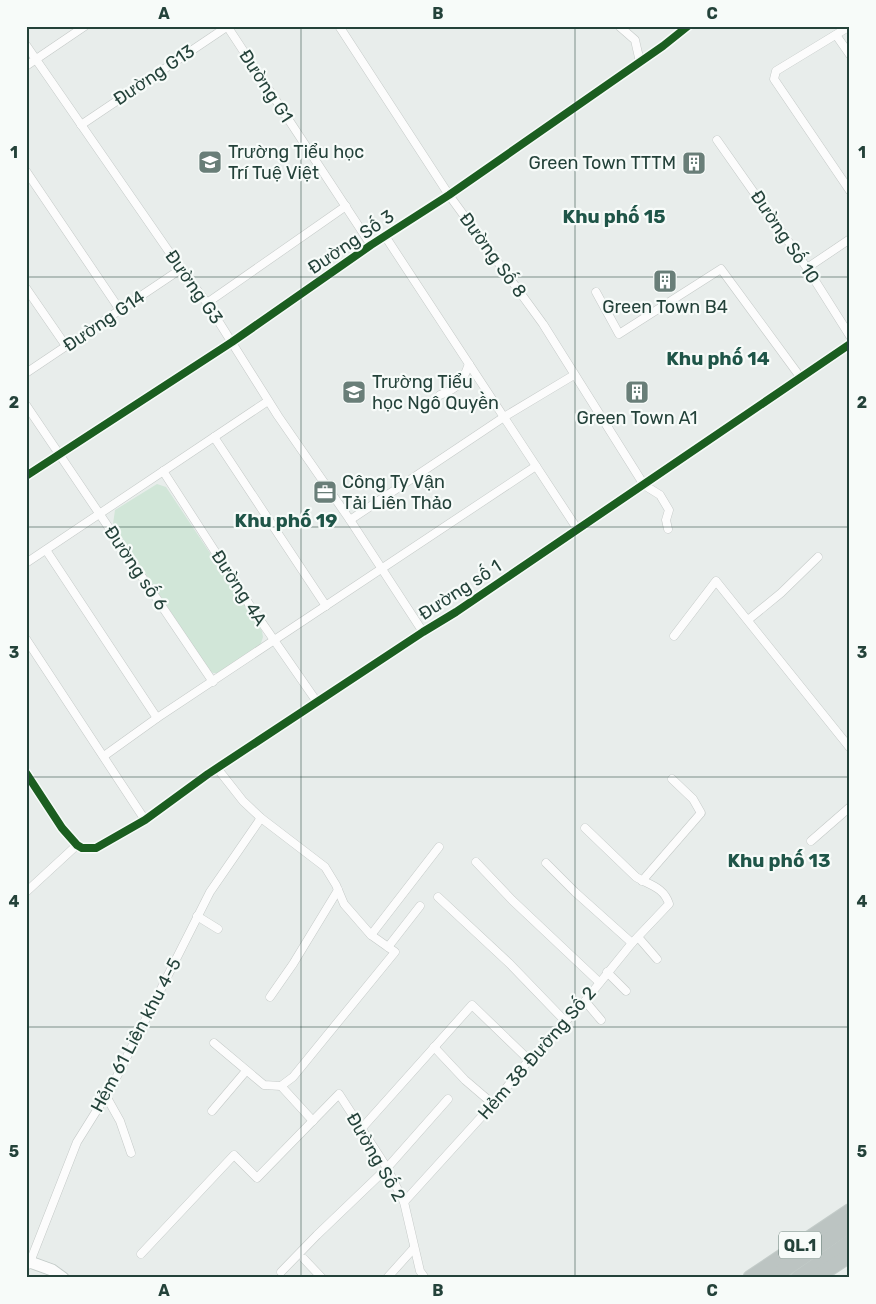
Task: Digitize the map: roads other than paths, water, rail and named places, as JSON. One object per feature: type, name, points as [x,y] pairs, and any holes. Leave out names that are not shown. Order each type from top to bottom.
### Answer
[{"type":"highway","name":"QL.1","points":[[750,1278],[850,1211]]},
{"type":"highway","name":"QL.1","points":[[772,1278],[850,1225]]},
{"type":"highway","name":"QL.1","points":[[798,1278],[850,1242]]},
{"type":"highway","name":"QL.1","points":[[815,1278],[850,1255]]},
{"type":"street","points":[[26,66],[85,26]]},
{"type":"street","name":"Đường G13","points":[[81,125],[227,26]]},
{"type":"street","name":"Đường G1","points":[[227,26],[372,245]]},
{"type":"street","name":"Đường Số 8","points":[[339,26],[449,195],[543,324],[644,485],[660,495],[669,510],[666,520],[668,529]]},
{"type":"street","points":[[619,26],[635,40],[640,62]]},
{"type":"street","name":"Đường Số 3","points":[[26,476],[232,342],[385,236],[449,195],[640,62],[688,26]]},
{"type":"street","points":[[850,26],[776,71],[774,80],[850,191]]},
{"type":"street","points":[[836,35],[850,55]]},
{"type":"street","name":"Đường G3","points":[[26,45],[181,269],[207,303],[268,401],[350,520],[423,632]]},
{"type":"street","name":"Đường Số 10","points":[[717,140],[807,268],[850,336]]},
{"type":"street","points":[[26,172],[120,310]]},
{"type":"street","points":[[207,303],[346,206]]},
{"type":"street","points":[[385,236],[578,530]]},
{"type":"street","points":[[807,268],[850,239]]},
{"type":"street","name":"Đường G14","points":[[26,373],[181,269]]},
{"type":"street","points":[[596,292],[619,334],[721,269],[801,378]]},
{"type":"street","points":[[26,288],[66,346]]},
{"type":"street","name":"Đường số 1","points":[[79,846],[96,848],[145,820],[217,768],[456,612],[850,344]]},
{"type":"street","points":[[440,395],[463,382],[469,364]]},
{"type":"street","points":[[350,520],[504,417],[574,375]]},
{"type":"street","points":[[26,563],[268,401]]},
{"type":"street","name":"Đường số 6","points":[[26,405],[213,682]]},
{"type":"street","points":[[214,437],[326,606]]},
{"type":"street","points":[[104,756],[157,718],[536,466]]},
{"type":"street","name":"Đường 4A","points":[[163,471],[274,642],[317,702]]},
{"type":"street","points":[[46,550],[157,718]]},
{"type":"street","points":[[748,620],[781,593],[818,558]]},
{"type":"street","points":[[674,636],[716,581],[850,748]]},
{"type":"street","points":[[26,639],[145,820]]},
{"type":"street","points":[[214,1043],[264,1085],[281,1086],[293,1077],[395,952],[371,935],[344,904],[325,867],[261,818],[243,801],[217,768]]},
{"type":"street","points":[[26,773],[62,828],[79,846],[26,892]]},
{"type":"street","points":[[585,828],[636,878],[642,881],[701,813],[693,799],[672,779]]},
{"type":"street","points":[[811,841],[850,807]]},
{"type":"street","name":"Hẻm 61 Liên khu 4-5","points":[[28,1263],[77,1142],[106,1096],[210,892],[261,818]]},
{"type":"street","points":[[371,935],[439,847]]},
{"type":"street","points":[[476,862],[512,900],[599,982]]},
{"type":"street","points":[[546,862],[575,892],[632,944]]},
{"type":"street","name":"Hẻm 38 Đường Số 2","points":[[404,1202],[493,1104],[565,1020],[585,1001],[607,972],[638,937],[670,904],[668,899],[654,884],[642,881]]},
{"type":"street","points":[[270,997],[293,964],[338,890]]},
{"type":"street","points":[[438,897],[510,964],[565,1020]]},
{"type":"street","points":[[388,947],[420,906]]},
{"type":"street","points":[[197,916],[218,929]]},
{"type":"street","points":[[638,937],[656,959]]},
{"type":"street","points":[[607,972],[626,991]]},
{"type":"street","points":[[585,1001],[601,1020]]},
{"type":"street","points":[[362,1128],[472,1005],[529,1060]]},
{"type":"street","points":[[434,1047],[493,1104]]},
{"type":"street","points":[[212,1111],[246,1071]]},
{"type":"street","points":[[141,1254],[234,1155],[258,1178],[313,1121],[281,1086]]},
{"type":"street","name":"Đường Số 2","points":[[313,1121],[339,1094],[387,1168],[404,1202],[420,1271],[425,1278]]},
{"type":"street","points":[[106,1096],[120,1121],[132,1153]]},
{"type":"street","points":[[281,1272],[387,1168],[448,1099]]},
{"type":"street","points":[[386,1278],[414,1248]]},
{"type":"street","points":[[304,1259],[322,1278]]},
{"type":"street","points":[[28,1263],[52,1270],[63,1278]]},
{"type":"place","name":"Trường Tiểu học Trí Tuệ Việt","points":[[210,162]]},
{"type":"place","name":"Green Town TTTM","points":[[694,163]]},
{"type":"place","name":"Green Town B4","points":[[665,281]]},
{"type":"place","name":"Trường Tiểu học Ngô Quyền","points":[[354,392]]},
{"type":"place","name":"Green Town A1","points":[[637,392]]},
{"type":"place","name":"Công Ty Vận Tải Liên Thảo","points":[[325,492]]},
{"type":"district","name":"Khu phố 15","points":[[614,216]]},
{"type":"district","name":"Khu phố 14","points":[[718,358]]},
{"type":"district","name":"Khu phố 19","points":[[286,520]]},
{"type":"district","name":"Khu phố 13","points":[[779,860]]}]
